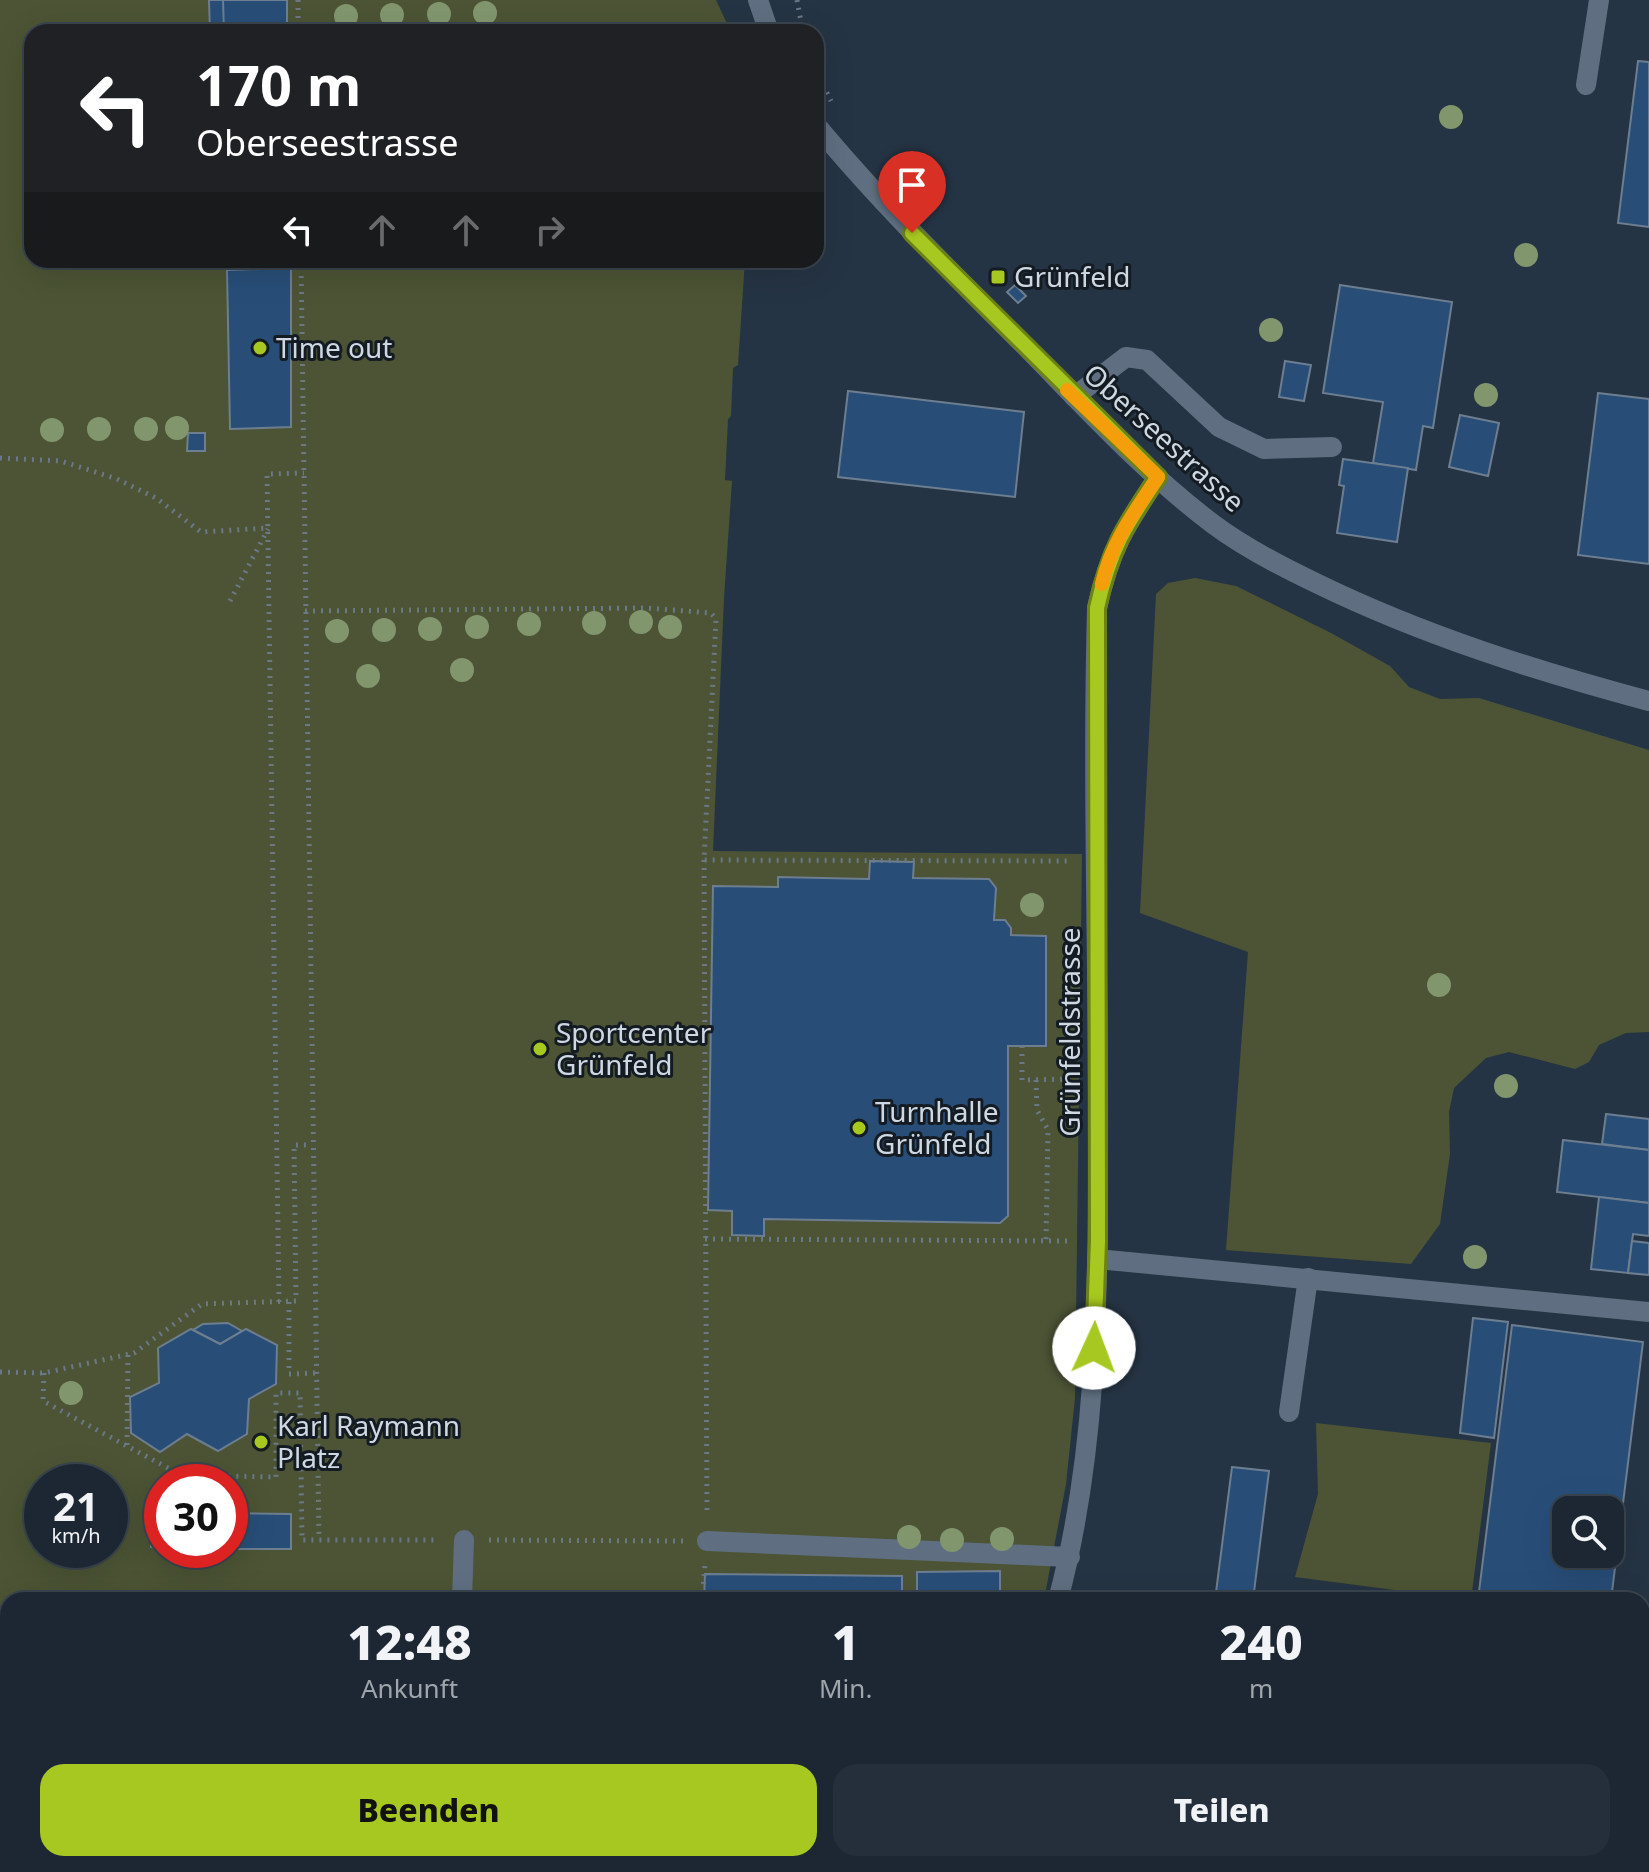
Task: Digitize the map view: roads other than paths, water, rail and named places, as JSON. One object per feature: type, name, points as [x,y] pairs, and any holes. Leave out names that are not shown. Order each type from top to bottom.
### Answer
[{"type":"street","points":[[758,0],[766,24]]},
{"type":"street","points":[[1586,85],[1599,0]]},
{"type":"street","name":"Oberseestrasse","points":[[824,135],[869,189],[1074,397],[1214,525],[1278,565],[1358,603],[1518,662],[1649,701]]},
{"type":"street","points":[[1074,397],[1126,357],[1147,360],[1219,427],[1264,449],[1332,447]]},
{"type":"street","name":"Grünfeldstrasse","points":[[1060,1592],[1070,1557],[1085,1456],[1098,1250],[1097,608],[1107,562],[1122,530],[1158,477]]},
{"type":"street","points":[[1098,1250],[1308,1278],[1649,1312]]},
{"type":"street","points":[[1289,1412],[1308,1278]]},
{"type":"street","points":[[462,1592],[464,1540]]},
{"type":"street","points":[[707,1541],[1070,1557]]},
{"type":"place","name":"Grünfeld","points":[[998,277]]},
{"type":"place","name":"Time out","points":[[260,348]]},
{"type":"place","name":"Sportcenter Grünfeld","points":[[540,1049]]},
{"type":"place","name":"Turnhalle Grünfeld","points":[[859,1128]]},
{"type":"place","name":"Karl Raymann Platz","points":[[261,1442]]}]
